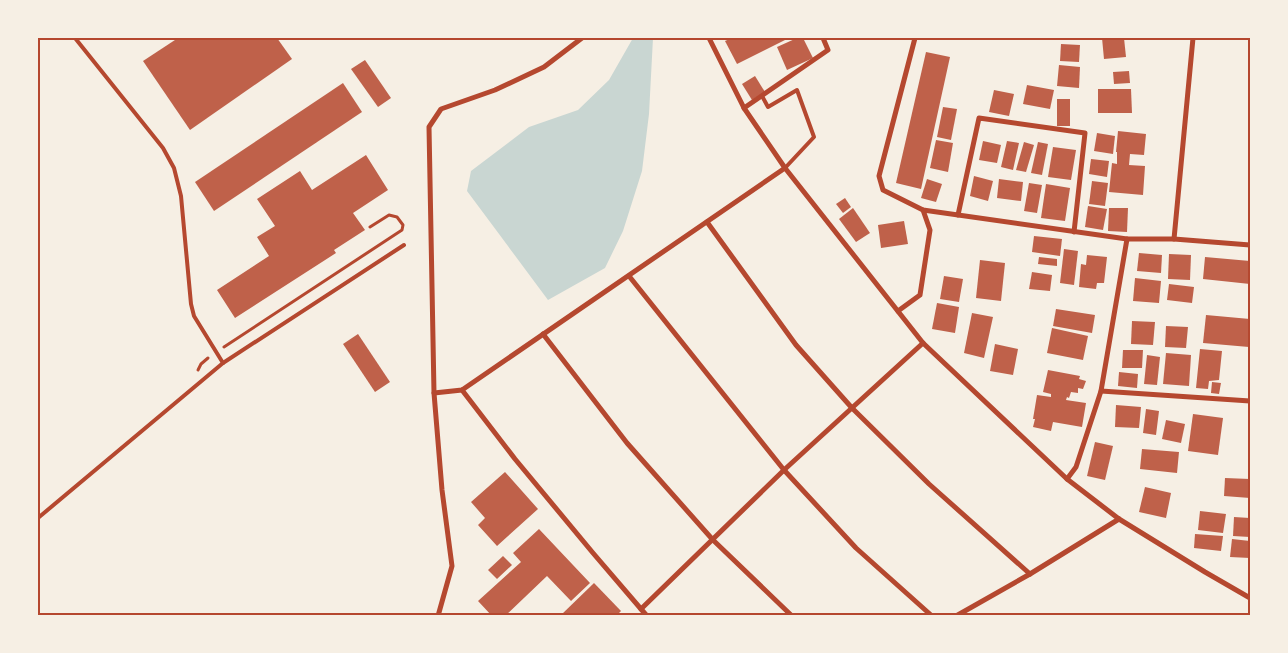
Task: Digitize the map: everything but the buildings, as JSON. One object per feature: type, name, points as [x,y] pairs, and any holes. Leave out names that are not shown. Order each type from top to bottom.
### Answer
[{"type":"street","points":[[438,616],[452,566],[442,490],[434,393],[429,127],[441,109],[495,90],[544,67],[582,38]]},
{"type":"street","points":[[709,38],[744,108],[786,168],[923,343],[1066,479],[1119,518],[1250,598]]},
{"type":"street","points":[[744,108],[828,50],[823,38]]},
{"type":"street","points":[[915,38],[879,176],[883,190],[923,210],[1127,239],[1174,239],[1250,245]]},
{"type":"street","points":[[1174,239],[1193,38]]},
{"type":"street","points":[[958,215],[979,118],[1085,133],[1074,232]]},
{"type":"street","points":[[434,393],[462,390],[786,168]]},
{"type":"street","points":[[898,311],[920,295],[930,230],[923,210]]},
{"type":"street","points":[[707,222],[796,345],[852,408],[929,484],[1030,574]]},
{"type":"street","points":[[1066,479],[1076,467],[1101,391],[1127,239]]},
{"type":"street","points":[[629,276],[784,470],[856,548],[932,616]]},
{"type":"street","points":[[543,334],[627,443],[713,540],[792,616]]},
{"type":"street","points":[[641,610],[784,470],[923,343]]},
{"type":"street","points":[[462,390],[515,459],[647,616]]},
{"type":"street","points":[[1101,391],[1250,401]]},
{"type":"street","points":[[956,616],[1030,574],[1119,518]]},
{"type":"lane","points":[[75,38],[163,148],[174,168],[181,196],[191,304],[194,316],[222,363]]},
{"type":"lane","points":[[762,96],[768,106],[797,90],[814,137],[786,168]]},
{"type":"lane","points":[[38,518],[222,363],[404,245]]},
{"type":"path","points":[[200,364],[402,230],[403,225],[397,217],[389,215],[370,227]]},
{"type":"shaded area","points":[[633,38],[653,38],[649,114],[642,171],[623,231],[605,268],[548,300],[467,191],[471,171],[529,127],[578,110],[609,80]]}]
